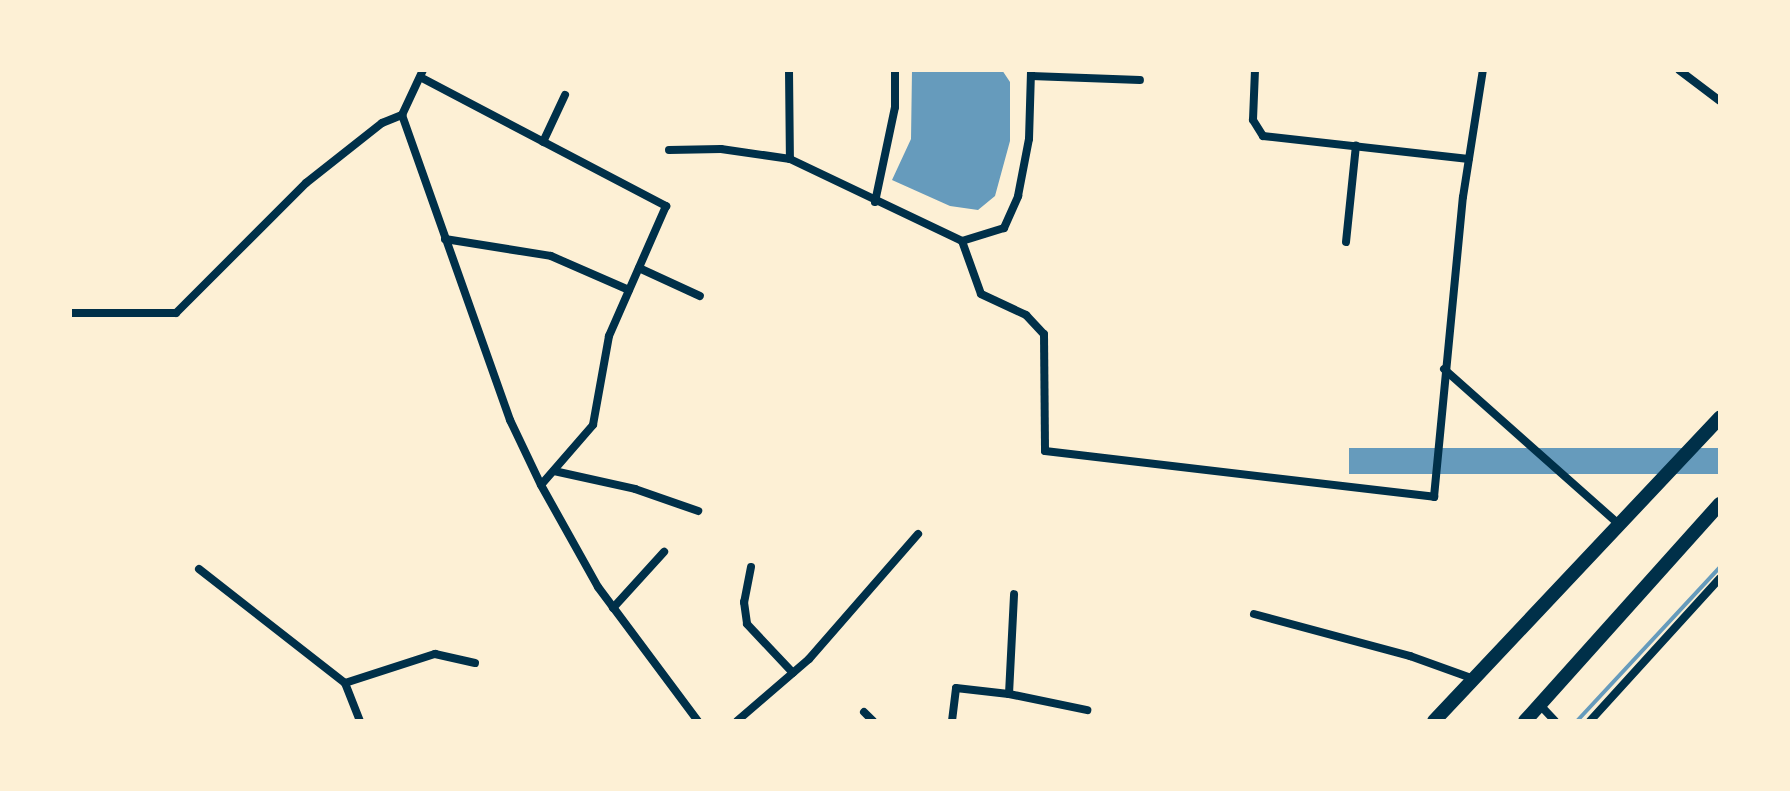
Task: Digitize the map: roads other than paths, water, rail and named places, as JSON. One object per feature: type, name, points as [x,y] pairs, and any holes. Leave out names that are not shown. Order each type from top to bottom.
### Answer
[{"type":"main road","points":[[1434,721],[1621,526],[1720,417]]},
{"type":"main road","points":[[1525,721],[1720,504]]},
{"type":"street","points":[[789,70],[790,159]]},
{"type":"street","points":[[875,202],[895,107],[895,70]]},
{"type":"street","points":[[1255,70],[1252,113],[1257,132],[1295,143],[1356,146],[1469,159]]},
{"type":"street","points":[[962,241],[981,294],[1026,315],[1044,334],[1045,451],[1434,497],[1444,369],[1483,70]]},
{"type":"street","points":[[1679,70],[1720,101]]},
{"type":"street","points":[[669,150],[721,149],[790,159],[962,241],[1004,228],[1013,207],[1029,139],[1031,73],[1140,80]]},
{"type":"street","points":[[70,313],[176,313],[306,183],[382,123],[402,115],[422,74],[666,206],[609,336],[599,411],[541,485]]},
{"type":"street","points":[[543,142],[565,95]]},
{"type":"street","points":[[402,115],[510,420],[541,485],[613,608],[698,721]]},
{"type":"street","points":[[1346,242],[1356,146]]},
{"type":"street","points":[[445,239],[551,256],[629,290]]},
{"type":"street","points":[[639,268],[700,296]]},
{"type":"street","points":[[1444,369],[1621,526]]},
{"type":"street","points":[[554,471],[635,489],[698,511]]},
{"type":"street","points":[[737,721],[793,673],[918,534]]},
{"type":"street","points":[[613,608],[664,552]]},
{"type":"street","points":[[751,567],[744,602],[747,624],[793,673]]},
{"type":"street","points":[[199,569],[345,683],[360,721]]},
{"type":"street","points":[[1590,721],[1720,578]]},
{"type":"street","points":[[1009,694],[1014,594]]},
{"type":"street","points":[[1254,614],[1410,656],[1474,679]]},
{"type":"street","points":[[345,683],[435,654],[475,663]]},
{"type":"street","points":[[952,721],[956,688],[1009,694],[1087,710]]},
{"type":"street","points":[[1540,705],[1555,721]]},
{"type":"street","points":[[864,712],[873,721]]},
{"type":"water","points":[[912,70],[1002,70],[1010,82],[1010,141],[995,196],[978,210],[950,206],[892,180],[911,139]]},
{"type":"water","points":[[1349,448],[1720,448],[1720,474],[1349,474]]},
{"type":"waterway","points":[[1577,721],[1720,567]]}]
